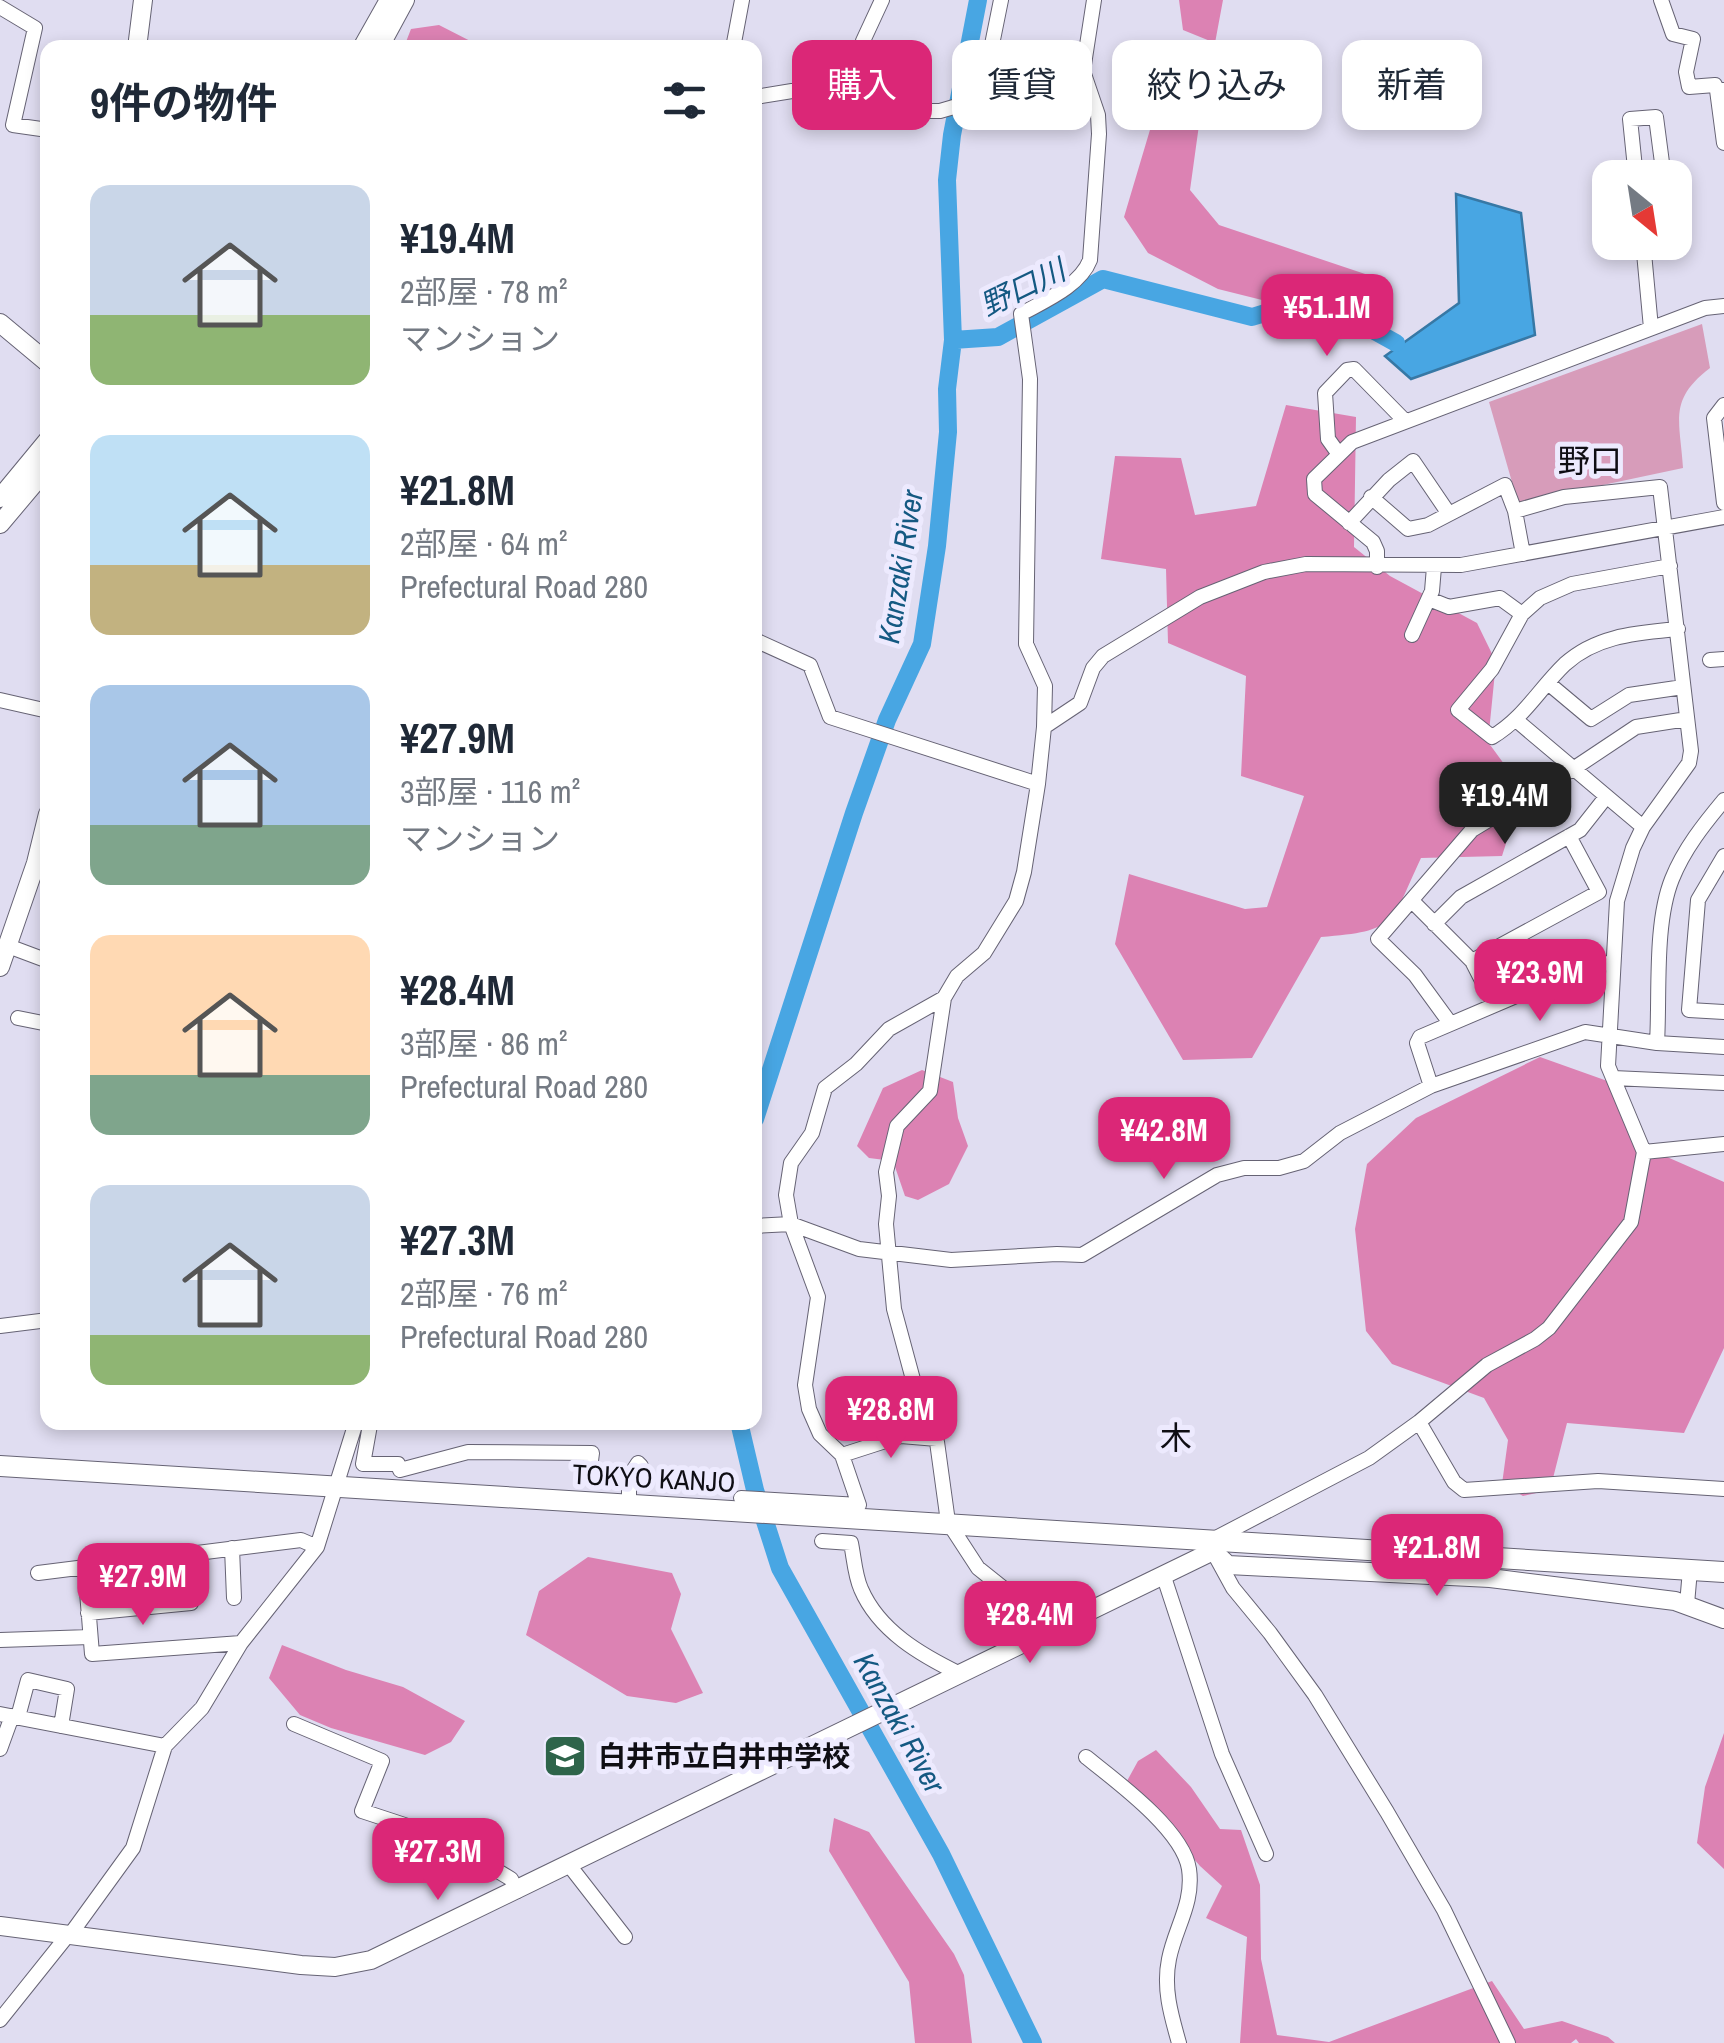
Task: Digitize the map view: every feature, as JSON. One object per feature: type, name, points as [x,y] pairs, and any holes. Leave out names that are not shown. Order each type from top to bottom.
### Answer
[{"type":"highway","name":"TOKYO KANJO","points":[[0,1466],[334,1493],[778,1513],[952,1530],[1689,1575],[1724,1582]]},
{"type":"highway","name":"TOKYO KANJO","points":[[0,1479],[743,1511]]},
{"type":"highway","name":"TOKYO KANJO","points":[[1689,1575],[1724,1572]]},
{"type":"main road","points":[[138,40],[143,0]]},
{"type":"main road","points":[[367,40],[390,0]]},
{"type":"main road","points":[[384,40],[405,0]]},
{"type":"main road","points":[[0,308],[40,340]]},
{"type":"main road","points":[[0,323],[40,356]]},
{"type":"main road","points":[[0,498],[40,450]]},
{"type":"main road","points":[[0,524],[40,476]]},
{"type":"main road","points":[[0,968],[40,847]]},
{"type":"main road","points":[[0,1926],[335,1967],[388,1953],[1163,1574],[1214,1545],[1228,1565],[1490,1578],[1686,1604],[1724,1619]]},
{"type":"street","points":[[734,40],[742,0]]},
{"type":"street","points":[[864,40],[882,0]]},
{"type":"street","points":[[993,40],[1001,0]]},
{"type":"street","points":[[1088,40],[1094,0]]},
{"type":"street","points":[[1661,0],[1673,34],[1692,38],[1686,72],[1690,87],[1715,85],[1721,90],[1724,143]]},
{"type":"street","points":[[0,7],[35,28],[13,125],[40,129]]},
{"type":"street","points":[[762,97],[792,92]]},
{"type":"street","points":[[1053,1628],[978,1568],[952,1530],[934,1420],[918,1398],[894,1309],[886,1224],[886,1172],[897,1126],[930,1091],[944,998],[957,976],[984,954],[1016,901],[1024,872],[1038,784],[1045,686],[1026,644],[1030,380],[1021,314],[1061,291],[1088,266],[1100,134],[1092,98]]},
{"type":"street","points":[[1634,160],[1630,119],[1656,117],[1662,160]]},
{"type":"street","points":[[1645,260],[1651,328]]},
{"type":"street","points":[[1377,567],[1377,551],[1372,542],[1315,494],[1314,479],[1338,453],[1363,435],[1705,308],[1724,306]]},
{"type":"street","points":[[1338,453],[1328,440],[1324,393],[1347,370],[1354,368],[1404,420]]},
{"type":"street","points":[[1724,405],[1714,418],[1724,503]]},
{"type":"street","points":[[1349,522],[1412,461],[1449,514]]},
{"type":"street","points":[[1371,497],[1408,528],[1428,525],[1506,485],[1523,554]]},
{"type":"street","points":[[1508,2043],[1444,1910],[1388,1812],[1315,1695],[1233,1588],[1214,1545],[1368,1458],[1419,1422],[1488,1364],[1549,1328],[1631,1222],[1644,1152],[1608,1066],[1612,964],[1621,880],[1643,827],[1689,763],[1684,686],[1660,487],[1564,497],[1515,511]]},
{"type":"street","points":[[1044,727],[1080,703],[1093,668],[1103,656],[1160,620],[1238,581],[1322,564],[1434,567],[1724,517]]},
{"type":"street","points":[[1670,566],[1572,584],[1540,598],[1522,614],[1492,669],[1458,710],[1492,737],[1516,720],[1576,656],[1604,640],[1678,629]]},
{"type":"street","points":[[1412,635],[1429,599],[1434,567]]},
{"type":"street","points":[[1429,599],[1449,606],[1500,598],[1522,614]]},
{"type":"street","points":[[762,643],[805,661],[813,670],[830,716],[1038,784]]},
{"type":"street","points":[[1548,683],[1591,719],[1630,695],[1684,686]]},
{"type":"street","points":[[0,700],[40,709]]},
{"type":"street","points":[[1450,1023],[1415,975],[1378,938],[1472,830],[1636,727],[1687,719]]},
{"type":"street","points":[[1516,720],[1643,827]]},
{"type":"street","points":[[1434,924],[1461,897],[1580,830],[1606,796]]},
{"type":"street","points":[[1658,1043],[1663,922],[1669,890],[1687,848],[1718,819],[1724,800]]},
{"type":"street","points":[[1472,961],[1599,892],[1568,836]]},
{"type":"street","points":[[1724,856],[1698,900],[1689,1010],[1724,1012]]},
{"type":"street","points":[[1413,902],[1472,961],[1494,1004]]},
{"type":"street","points":[[8,946],[40,958]]},
{"type":"street","points":[[1431,1086],[1417,1044],[1420,1036],[1591,964],[1612,964]]},
{"type":"street","points":[[778,1513],[859,1506],[842,1455],[820,1434],[808,1409],[805,1385],[818,1297],[791,1224],[786,1195],[791,1163],[812,1132],[825,1088],[856,1064],[889,1029],[944,998]]},
{"type":"street","points":[[18,1018],[40,1022]]},
{"type":"street","points":[[762,1226],[791,1224],[859,1249],[951,1260],[1082,1256],[1217,1175],[1244,1168],[1279,1168],[1304,1160],[1340,1133],[1431,1086],[1584,1032],[1658,1043],[1724,1047]]},
{"type":"street","points":[[1613,1078],[1724,1083]]},
{"type":"street","points":[[1644,1152],[1724,1144]]},
{"type":"street","points":[[0,1326],[40,1321]]},
{"type":"street","points":[[1419,1422],[1454,1482],[1464,1490],[1598,1481],[1724,1489]]},
{"type":"street","points":[[0,2020],[133,1848],[166,1746],[202,1708],[241,1644],[317,1546],[355,1430]]},
{"type":"street","points":[[369,1430],[363,1464],[398,1464],[400,1470],[468,1452],[592,1454],[589,1476],[629,1477],[638,1464],[641,1466],[630,1484],[629,1504]]},
{"type":"street","points":[[842,1455],[901,1436],[936,1439]]},
{"type":"street","points":[[38,1573],[301,1540],[317,1546]]},
{"type":"street","points":[[822,1540],[852,1543],[860,1587],[870,1604],[916,1652],[960,1674]]},
{"type":"street","points":[[232,1548],[234,1598]]},
{"type":"street","points":[[88,1612],[191,1603],[187,1554]]},
{"type":"street","points":[[85,1567],[92,1654],[241,1644]]},
{"type":"street","points":[[1163,1574],[1222,1754],[1266,1854]]},
{"type":"street","points":[[1686,1604],[1689,1575]]},
{"type":"street","points":[[0,1640],[90,1637]]},
{"type":"street","points":[[0,1748],[28,1680],[67,1688],[60,1726]]},
{"type":"street","points":[[10,1716],[166,1746]]},
{"type":"street","points":[[294,1724],[382,1760],[362,1811],[441,1837],[511,1879],[517,1891]]},
{"type":"street","points":[[1086,1757],[1147,1809],[1174,1838],[1186,1858],[1190,1888],[1186,1912],[1166,1977],[1178,2043]]},
{"type":"street","points":[[569,1865],[624,1937]]},
{"type":"shaded area","points":[[1179,0],[1223,0],[1216,40],[1183,30]]},
{"type":"shaded area","points":[[439,25],[468,40],[407,40],[411,29]]},
{"type":"shaded area","points":[[1150,130],[1198,130],[1190,190],[1219,225],[1383,280],[1362,325],[1218,289],[1148,253],[1124,217]]},
{"type":"shaded area","points":[[1702,324],[1710,368],[1682,401],[1679,424],[1683,468],[1518,503],[1489,402]]},
{"type":"shaded area","points":[[1286,405],[1356,417],[1354,547],[1390,576],[1477,623],[1496,662],[1488,742],[1523,790],[1502,856],[1421,858],[1388,920],[1365,931],[1321,937],[1252,1058],[1183,1060],[1115,944],[1129,874],[1245,909],[1267,907],[1304,796],[1241,776],[1246,676],[1168,643],[1166,569],[1101,559],[1115,456],[1181,458],[1195,515],[1256,506]]},
{"type":"shaded area","points":[[1540,1057],[1613,1083],[1642,1146],[1724,1182],[1724,1348],[1684,1433],[1567,1423],[1550,1490],[1523,1496],[1502,1484],[1508,1440],[1484,1398],[1392,1364],[1366,1331],[1355,1229],[1367,1164],[1416,1118]]},
{"type":"shaded area","points":[[922,1070],[953,1082],[958,1118],[968,1146],[949,1184],[918,1200],[905,1196],[893,1161],[869,1158],[857,1146],[883,1088]]},
{"type":"shaded area","points":[[588,1557],[672,1573],[681,1594],[671,1629],[703,1693],[676,1703],[627,1696],[526,1635],[539,1591]]},
{"type":"shaded area","points":[[282,1645],[403,1687],[465,1721],[451,1742],[425,1755],[331,1728],[300,1715],[269,1678]]},
{"type":"shaded area","points":[[1724,1733],[1724,1869],[1697,1843],[1705,1787]]},
{"type":"shaded area","points":[[1156,1750],[1191,1787],[1220,1829],[1241,1830],[1260,1885],[1261,1959],[1277,2035],[1329,2042],[1492,1981],[1524,2029],[1562,2021],[1615,2043],[1579,2043],[1576,2039],[1571,2043],[1240,2043],[1247,1937],[1206,1918],[1222,1886],[1127,1781],[1138,1761]]},
{"type":"shaded area","points":[[834,1818],[869,1832],[954,1954],[964,1975],[972,2043],[915,2043],[909,1982],[829,1851]]},
{"type":"water","points":[[1456,194],[1521,213],[1535,335],[1411,379],[1385,356],[1459,303]]},
{"type":"waterway","name":"Kanzaki River","points":[[762,1097],[854,813],[887,720],[922,644],[937,546],[953,340],[947,180],[978,0]]},
{"type":"waterway","name":"野口川","points":[[953,340],[998,337],[1103,279],[1252,317],[1315,298],[1396,343]]},
{"type":"waterway","name":"Kanzaki River","points":[[741,1430],[780,1568],[941,1854],[1033,2043]]},
{"type":"place","name":"白井市立白井中学校","points":[[565,1756]]},
{"type":"district","name":"野口","points":[[1590,461]]},
{"type":"district","name":"木","points":[[1176,1438]]}]
